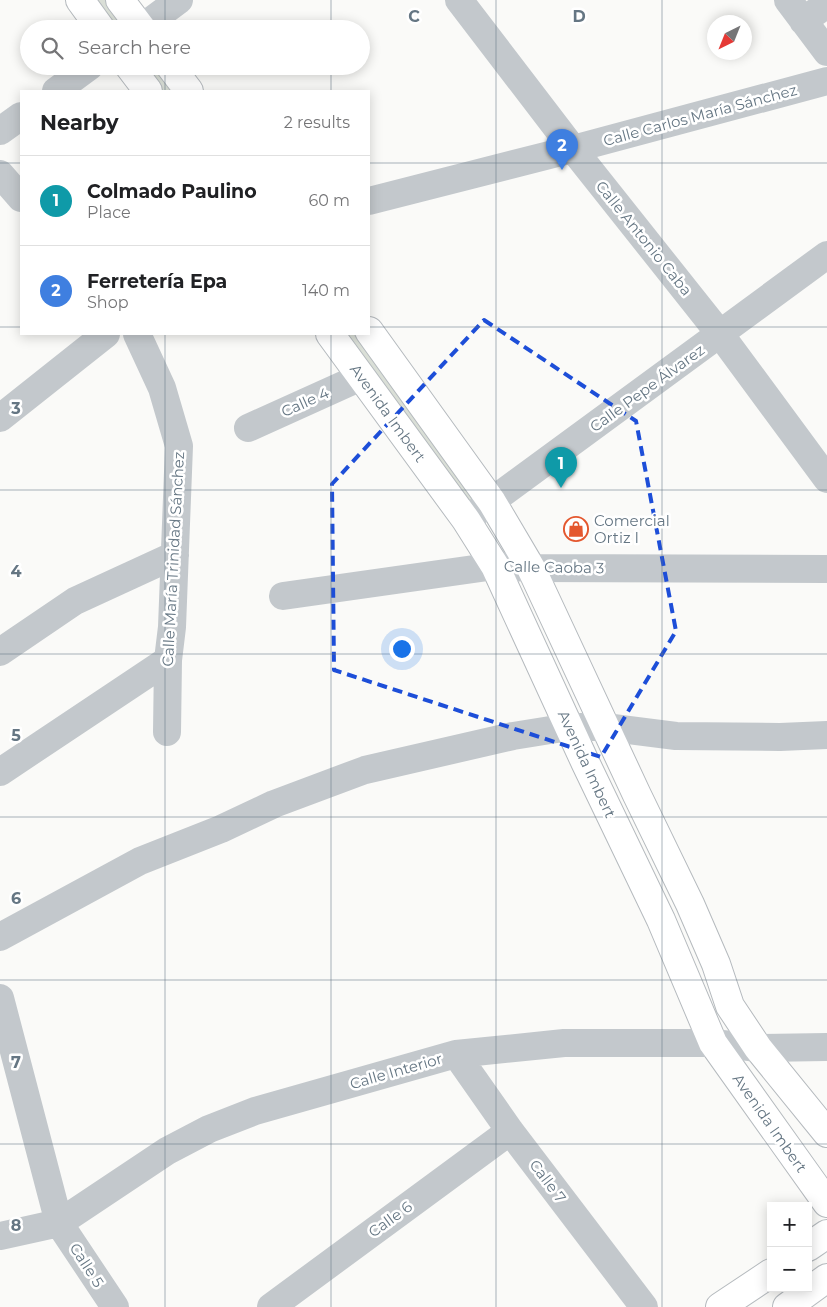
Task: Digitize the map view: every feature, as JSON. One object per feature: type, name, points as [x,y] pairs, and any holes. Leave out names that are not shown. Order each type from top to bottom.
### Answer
[{"type":"main road","points":[[80,0],[94,20]]},
{"type":"main road","points":[[120,0],[135,20]]},
{"type":"main road","points":[[136,75],[147,90]]},
{"type":"main road","points":[[177,75],[188,90]]},
{"type":"main road","points":[[370,332],[492,502],[531,568],[690,904],[716,964],[730,1006],[758,1048],[827,1133]]},
{"type":"main road","name":"Avenida Imbert","points":[[331,335],[466,520],[495,566],[661,920],[713,1043],[827,1203]]},
{"type":"main road","points":[[812,1244],[827,1234]]},
{"type":"main road","points":[[720,1307],[767,1276]]},
{"type":"main road","points":[[787,1307],[827,1278]]},
{"type":"street","points":[[152,20],[179,0]]},
{"type":"street","name":"Calle Antonio Caba","points":[[459,0],[573,149],[720,334],[827,479]]},
{"type":"street","points":[[827,4],[796,11],[827,52]]},
{"type":"street","points":[[57,90],[78,75]]},
{"type":"street","name":"Calle Carlos María Sánchez","points":[[370,201],[827,81]]},
{"type":"street","points":[[0,131],[20,117]]},
{"type":"street","points":[[0,174],[20,197]]},
{"type":"street","name":"Calle Pepe Álvarez","points":[[466,520],[827,255]]},
{"type":"street","points":[[0,418],[105,335]]},
{"type":"street","name":"Calle María Trinidad Sánchez","points":[[137,335],[162,388],[179,446],[172,627],[168,660],[167,732]]},
{"type":"street","name":"Calle 4","points":[[248,428],[361,376]]},
{"type":"street","points":[[0,652],[75,601],[175,555]]},
{"type":"street","name":"Calle Caoba 3","points":[[283,596],[495,566],[531,568],[827,569]]},
{"type":"street","points":[[0,772],[168,660]]},
{"type":"street","points":[[0,937],[140,861],[220,829],[274,804],[365,770],[504,738],[569,727],[605,727],[676,736],[780,738],[827,735]]},
{"type":"street","name":"Calle 5","points":[[0,998],[59,1223],[115,1307]]},
{"type":"street","name":"Calle Interior","points":[[0,1236],[59,1223],[167,1151],[208,1129],[255,1111],[456,1054],[564,1043],[713,1043],[758,1048],[827,1047]]},
{"type":"street","name":"Calle 7","points":[[456,1054],[510,1131],[644,1307]]},
{"type":"street","name":"Calle 6","points":[[271,1307],[510,1131]]},
{"type":"highlighted area","points":[[484,320],[636,421],[676,631],[601,757],[334,670],[332,484]]},
{"type":"shaded area","points":[[88,0],[107,0],[122,20],[102,20]]},
{"type":"shaded area","points":[[146,75],[164,75],[175,90],[157,90]]},
{"type":"shaded area","points":[[341,335],[364,335],[484,497],[467,512]]},
{"type":"place","name":"Ferretería Epa","points":[[562,170]]},
{"type":"place","name":"Colmado Paulino","points":[[561,488]]},
{"type":"place","name":"Comercial Ortiz I","points":[[576,529]]}]
